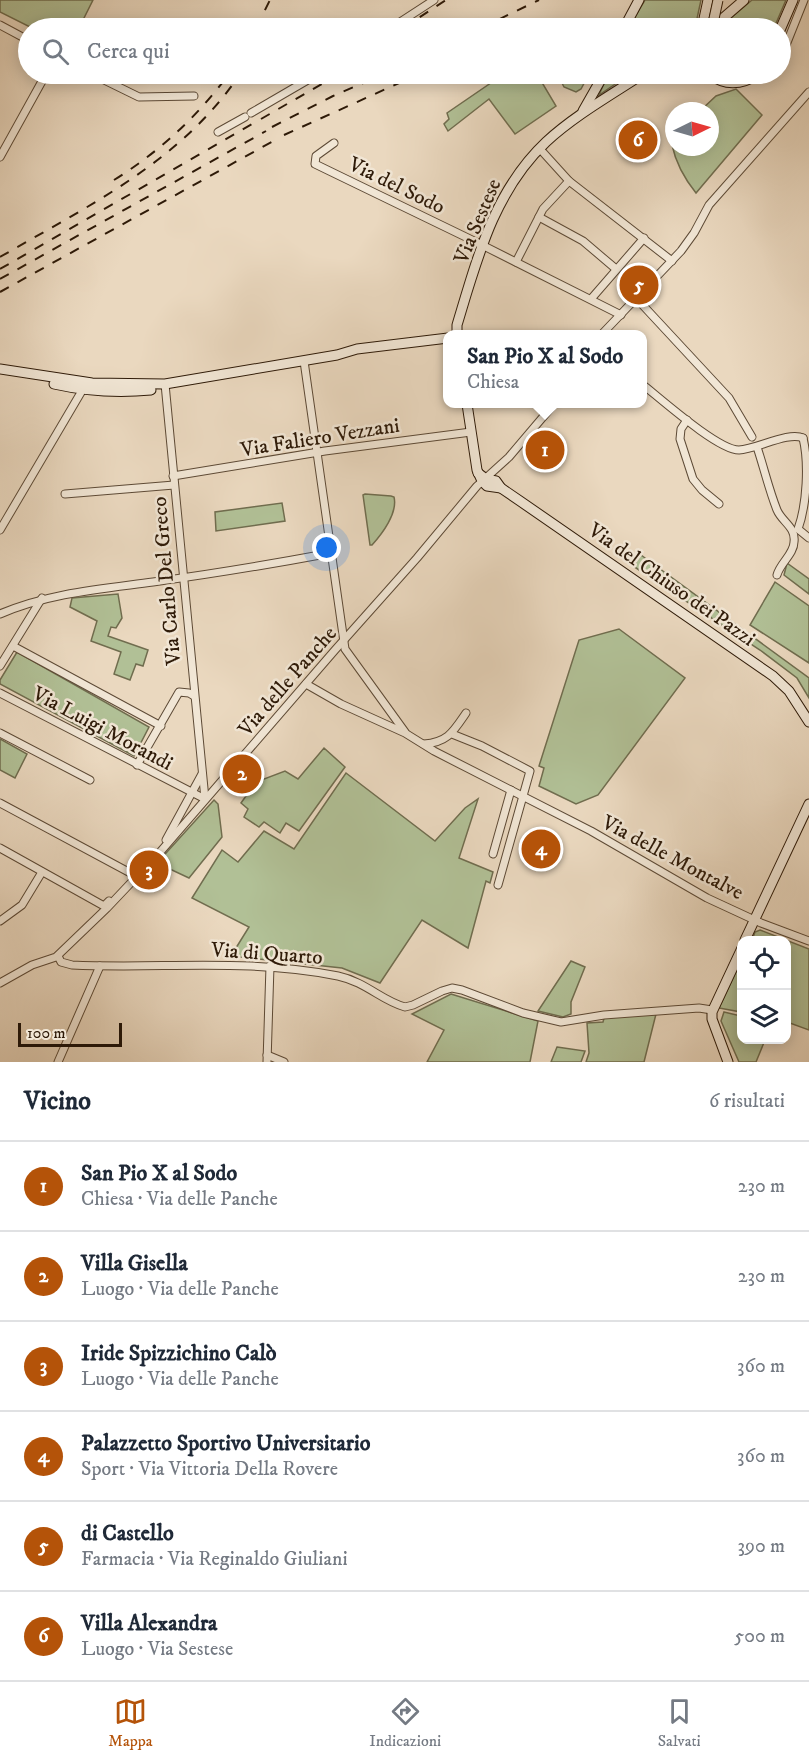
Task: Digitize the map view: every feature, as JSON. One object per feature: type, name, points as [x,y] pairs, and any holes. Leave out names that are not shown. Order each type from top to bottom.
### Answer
[{"type":"main road","points":[[629,18],[639,0]]},
{"type":"main road","points":[[704,18],[708,0]]},
{"type":"main road","points":[[714,18],[718,0]]},
{"type":"main road","points":[[723,18],[744,0]]},
{"type":"main road","points":[[785,18],[793,0]]},
{"type":"main road","points":[[578,117],[599,84]]},
{"type":"main road","name":"Via Sestese","points":[[458,330],[482,245],[508,188],[540,149],[578,117],[628,84]]},
{"type":"main road","points":[[0,369],[92,383],[165,384],[337,355],[357,349],[443,339]]},
{"type":"main road","points":[[15,372],[36,380],[83,389],[135,392],[152,390],[165,384]]},
{"type":"main road","points":[[468,408],[482,478]]},
{"type":"main road","name":"Via del Chiuso dei Pazzi","points":[[482,478],[487,486],[501,488],[781,682],[798,702],[809,722]]},
{"type":"main road","points":[[747,936],[809,804]]},
{"type":"main road","points":[[728,1062],[712,1019],[712,1010],[737,957]]},
{"type":"street","points":[[406,18],[434,0]]},
{"type":"street","points":[[791,32],[804,0]]},
{"type":"street","points":[[0,25],[18,35]]},
{"type":"street","points":[[0,157],[40,84]]},
{"type":"street","points":[[112,84],[135,96],[194,96]]},
{"type":"street","points":[[218,132],[301,84]]},
{"type":"street","points":[[606,330],[672,261],[691,238],[709,205],[809,92]]},
{"type":"street","name":"Via del Sodo","points":[[334,144],[316,156],[315,164],[621,315]]},
{"type":"street","points":[[540,149],[569,181],[672,261]]},
{"type":"street","points":[[516,262],[547,203],[569,181]]},
{"type":"street","points":[[540,217],[584,241],[616,269]]},
{"type":"street","points":[[591,299],[644,238]]},
{"type":"street","points":[[637,298],[729,398],[752,437]]},
{"type":"street","points":[[304,361],[345,649],[405,733]]},
{"type":"street","points":[[0,530],[83,389],[92,383]]},
{"type":"street","name":"Via Carlo Del Greco","points":[[165,384],[205,799]]},
{"type":"street","points":[[647,388],[687,420],[733,449],[757,447],[806,435],[807,497],[798,529],[809,538]]},
{"type":"street","name":"Via delle Panche","points":[[0,983],[32,965],[58,956],[161,851],[344,642],[482,478],[509,457],[551,408]]},
{"type":"street","points":[[687,420],[681,429],[680,439],[693,479],[719,504]]},
{"type":"street","name":"Via Faliero Vezzani","points":[[173,476],[317,452],[471,432]]},
{"type":"street","points":[[757,447],[778,512],[791,527],[794,536],[794,547],[777,575]]},
{"type":"street","points":[[65,494],[174,484]]},
{"type":"street","points":[[0,614],[42,598],[331,554]]},
{"type":"street","points":[[0,666],[42,598]]},
{"type":"street","points":[[13,646],[161,726]]},
{"type":"street","name":"Via delle Montalve","points":[[306,684],[341,704],[405,733],[434,751],[591,831],[707,898],[809,941]]},
{"type":"street","points":[[137,765],[180,692],[194,696]]},
{"type":"street","name":"Via Luigi Morandi","points":[[0,693],[205,799]]},
{"type":"street","points":[[424,744],[438,742],[452,734],[466,713]]},
{"type":"street","points":[[0,733],[90,780]]},
{"type":"street","points":[[452,734],[482,746],[530,771],[498,885]]},
{"type":"street","points":[[161,851],[202,774]]},
{"type":"street","points":[[493,854],[511,790]]},
{"type":"street","points":[[0,803],[136,876]]},
{"type":"street","points":[[0,848],[104,906],[115,898]]},
{"type":"street","points":[[0,921],[22,905],[42,872]]},
{"type":"street","name":"Via di Quarto","points":[[58,956],[65,964],[100,966],[181,964],[295,968],[352,980],[405,1007],[442,991],[457,989],[523,1013],[561,1022],[604,1015],[699,1008],[712,1010]]},
{"type":"street","points":[[58,1062],[100,966]]},
{"type":"street","points":[[270,966],[267,1058],[284,1062]]},
{"type":"green space","points":[[0,0],[93,0],[84,18],[18,18],[18,21],[0,12]]},
{"type":"green space","points":[[645,0],[701,0],[697,18],[634,18]]},
{"type":"green space","points":[[752,0],[786,0],[778,18],[731,18]]},
{"type":"green space","points":[[489,84],[543,84],[556,106],[515,134],[489,99],[448,131],[444,124],[449,119],[447,113]]},
{"type":"green space","points":[[562,84],[584,84],[576,92],[564,87]]},
{"type":"green space","points":[[604,84],[615,84],[599,95]]},
{"type":"green space","points":[[736,89],[762,115],[696,193],[681,170],[675,156],[719,156],[719,102],[710,102],[716,96]]},
{"type":"green space","points":[[363,495],[391,496],[394,497],[395,503],[394,510],[384,529],[372,545],[370,545]]},
{"type":"green space","points":[[282,503],[285,521],[216,531],[215,512]]},
{"type":"green space","points":[[641,555],[809,678],[809,698],[797,678],[760,650],[633,566]]},
{"type":"green space","points":[[787,563],[809,579],[809,594],[784,575]]},
{"type":"green space","points":[[775,582],[809,606],[809,663],[750,625]]},
{"type":"green space","points":[[118,594],[122,618],[116,628],[111,627],[108,636],[148,650],[143,666],[136,664],[130,680],[114,674],[121,652],[91,641],[97,621],[70,607],[72,598]]},
{"type":"green space","points":[[619,629],[685,678],[598,795],[576,804],[539,786],[544,768],[539,766],[579,640]]},
{"type":"green space","points":[[17,652],[149,727],[134,756],[0,684],[0,680]]},
{"type":"green space","points":[[0,739],[27,754],[15,778],[0,770]]},
{"type":"green space","points":[[324,748],[345,767],[299,831],[286,823],[280,833],[264,822],[259,827],[244,817],[248,809],[241,803],[256,782],[285,771],[298,779]]},
{"type":"green space","points":[[346,773],[435,841],[465,808],[478,799],[459,858],[493,872],[490,883],[486,881],[468,948],[422,920],[380,983],[342,968],[231,956],[249,927],[192,898],[222,850],[238,862],[264,831],[294,849]]},
{"type":"green space","points":[[214,800],[218,804],[222,837],[189,878],[157,863]]},
{"type":"green space","points":[[760,930],[776,936],[754,936],[755,932]]},
{"type":"green space","points":[[791,942],[809,949],[809,1030],[791,1023]]},
{"type":"green space","points":[[571,961],[585,967],[571,1002],[571,1014],[563,1017],[538,1011]]},
{"type":"green space","points":[[737,970],[737,1011],[719,1008]]},
{"type":"green space","points":[[451,994],[538,1021],[530,1062],[427,1062],[444,1030],[412,1014]]},
{"type":"green space","points":[[724,1012],[737,1015],[737,1044],[763,1044],[756,1062],[739,1062],[721,1021]]},
{"type":"green space","points":[[656,1014],[644,1062],[586,1062],[589,1053],[587,1023],[603,1022],[604,1018]]},
{"type":"green space","points":[[557,1047],[585,1051],[581,1062],[551,1062]]},
{"type":"railway","points":[[261,18],[270,0]]},
{"type":"railway","points":[[418,18],[446,0]]},
{"type":"railway","points":[[502,18],[539,0]]},
{"type":"railway","points":[[114,180],[176,133],[222,84]]},
{"type":"railway","points":[[0,257],[99,200],[162,157],[217,105],[233,84]]},
{"type":"railway","points":[[261,119],[322,84]]},
{"type":"railway","points":[[272,127],[361,84]]},
{"type":"railway","points":[[284,135],[397,84]]},
{"type":"railway","points":[[0,269],[254,123]]},
{"type":"railway","points":[[0,279],[266,131]]},
{"type":"railway","points":[[0,292],[277,139]]},
{"type":"place","name":"Villa Alexandra","points":[[638,140]]},
{"type":"place","name":"di Castello","points":[[639,285]]},
{"type":"place","name":"San Pio X al Sodo","points":[[545,450]]},
{"type":"place","name":"Villa Gisella","points":[[242,774]]},
{"type":"place","name":"Palazzetto Sportivo Universitario","points":[[541,849]]},
{"type":"place","name":"Iride Spizzichino Calò","points":[[149,870]]}]
